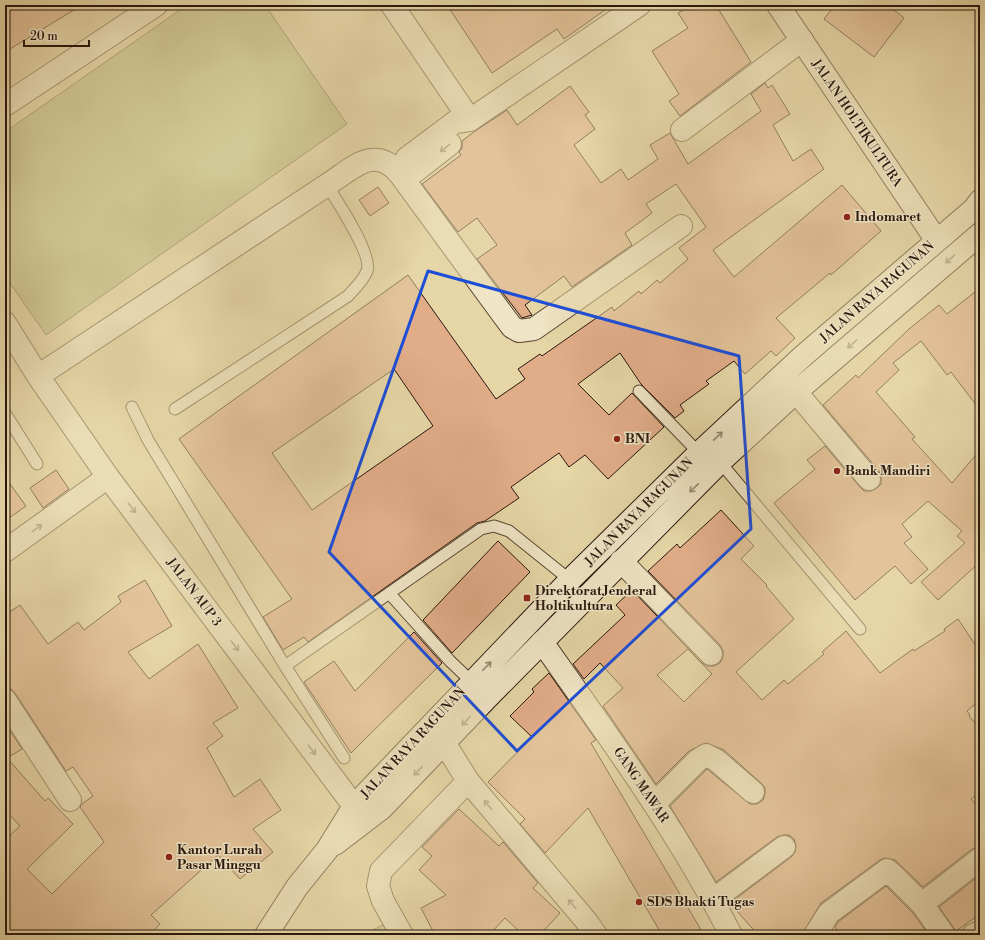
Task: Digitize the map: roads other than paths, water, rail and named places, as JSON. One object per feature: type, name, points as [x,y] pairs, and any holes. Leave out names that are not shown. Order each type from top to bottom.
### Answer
[{"type":"street","points":[[5,105],[156,5]]},
{"type":"street","points":[[392,5],[470,120]]},
{"type":"street","points":[[399,173],[407,158],[454,122],[470,120],[639,5]]},
{"type":"street","name":"JALAN HOLTIKULTURA","points":[[778,5],[937,241]]},
{"type":"street","points":[[682,130],[802,40]]},
{"type":"street","points":[[38,376],[327,185],[366,160],[373,158],[382,159],[391,164],[399,173],[512,327],[519,331],[534,329],[681,226]]},
{"type":"street","name":"JALAN RAYA RAGUNAN","points":[[266,935],[297,887],[327,850],[354,806],[471,681],[570,580],[699,453],[803,356],[937,241],[980,201]]},
{"type":"street","name":"JALAN RAYA RAGUNAN","points":[[327,850],[382,808],[445,744],[488,697],[720,462],[796,392],[980,234]]},
{"type":"street","name":"JALAN AUP 3","points":[[8,336],[38,376],[108,477],[354,806]]},
{"type":"street","points":[[796,392],[869,479]]},
{"type":"street","points":[[5,551],[108,477]]},
{"type":"street","points":[[621,561],[711,654]]},
{"type":"street","name":"GANG MAWAR","points":[[542,642],[655,803],[713,900],[730,935]]},
{"type":"street","points":[[5,700],[70,800]]},
{"type":"street","points":[[430,726],[445,744],[468,781],[587,922],[596,935]]},
{"type":"street","points":[[655,803],[698,760],[706,755],[716,760],[752,792]]},
{"type":"street","points":[[402,935],[383,901],[378,886],[381,871],[468,781]]},
{"type":"street","points":[[713,900],[784,848]]},
{"type":"street","points":[[922,904],[980,859]]},
{"type":"street","points":[[816,935],[828,913],[887,870],[922,904],[944,935]]},
{"type":"street","points":[[972,935],[980,932]]},
{"type":"lane","points":[[175,409],[348,296],[360,283],[368,270],[367,255],[327,185]]},
{"type":"lane","points":[[639,391],[699,453]]},
{"type":"lane","points":[[132,407],[148,440],[285,666],[344,758]]},
{"type":"lane","points":[[5,413],[37,464]]},
{"type":"lane","points":[[720,462],[860,629]]},
{"type":"lane","points":[[285,666],[481,529],[494,526],[509,531],[570,580]]},
{"type":"lane","points":[[389,593],[450,661],[488,697]]},
{"type":"place","name":"Indomaret","points":[[847,217]]},
{"type":"place","name":"BNI","points":[[617,439]]},
{"type":"place","name":"Bank Mandiri","points":[[837,471]]},
{"type":"place","name":"Direktorat Jenderal Holtikultura","points":[[527,598]]},
{"type":"place","name":"Kantor Lurah Pasar Minggu","points":[[169,857]]},
{"type":"place","name":"SDS Bhakti Tugas","points":[[639,902]]}]
